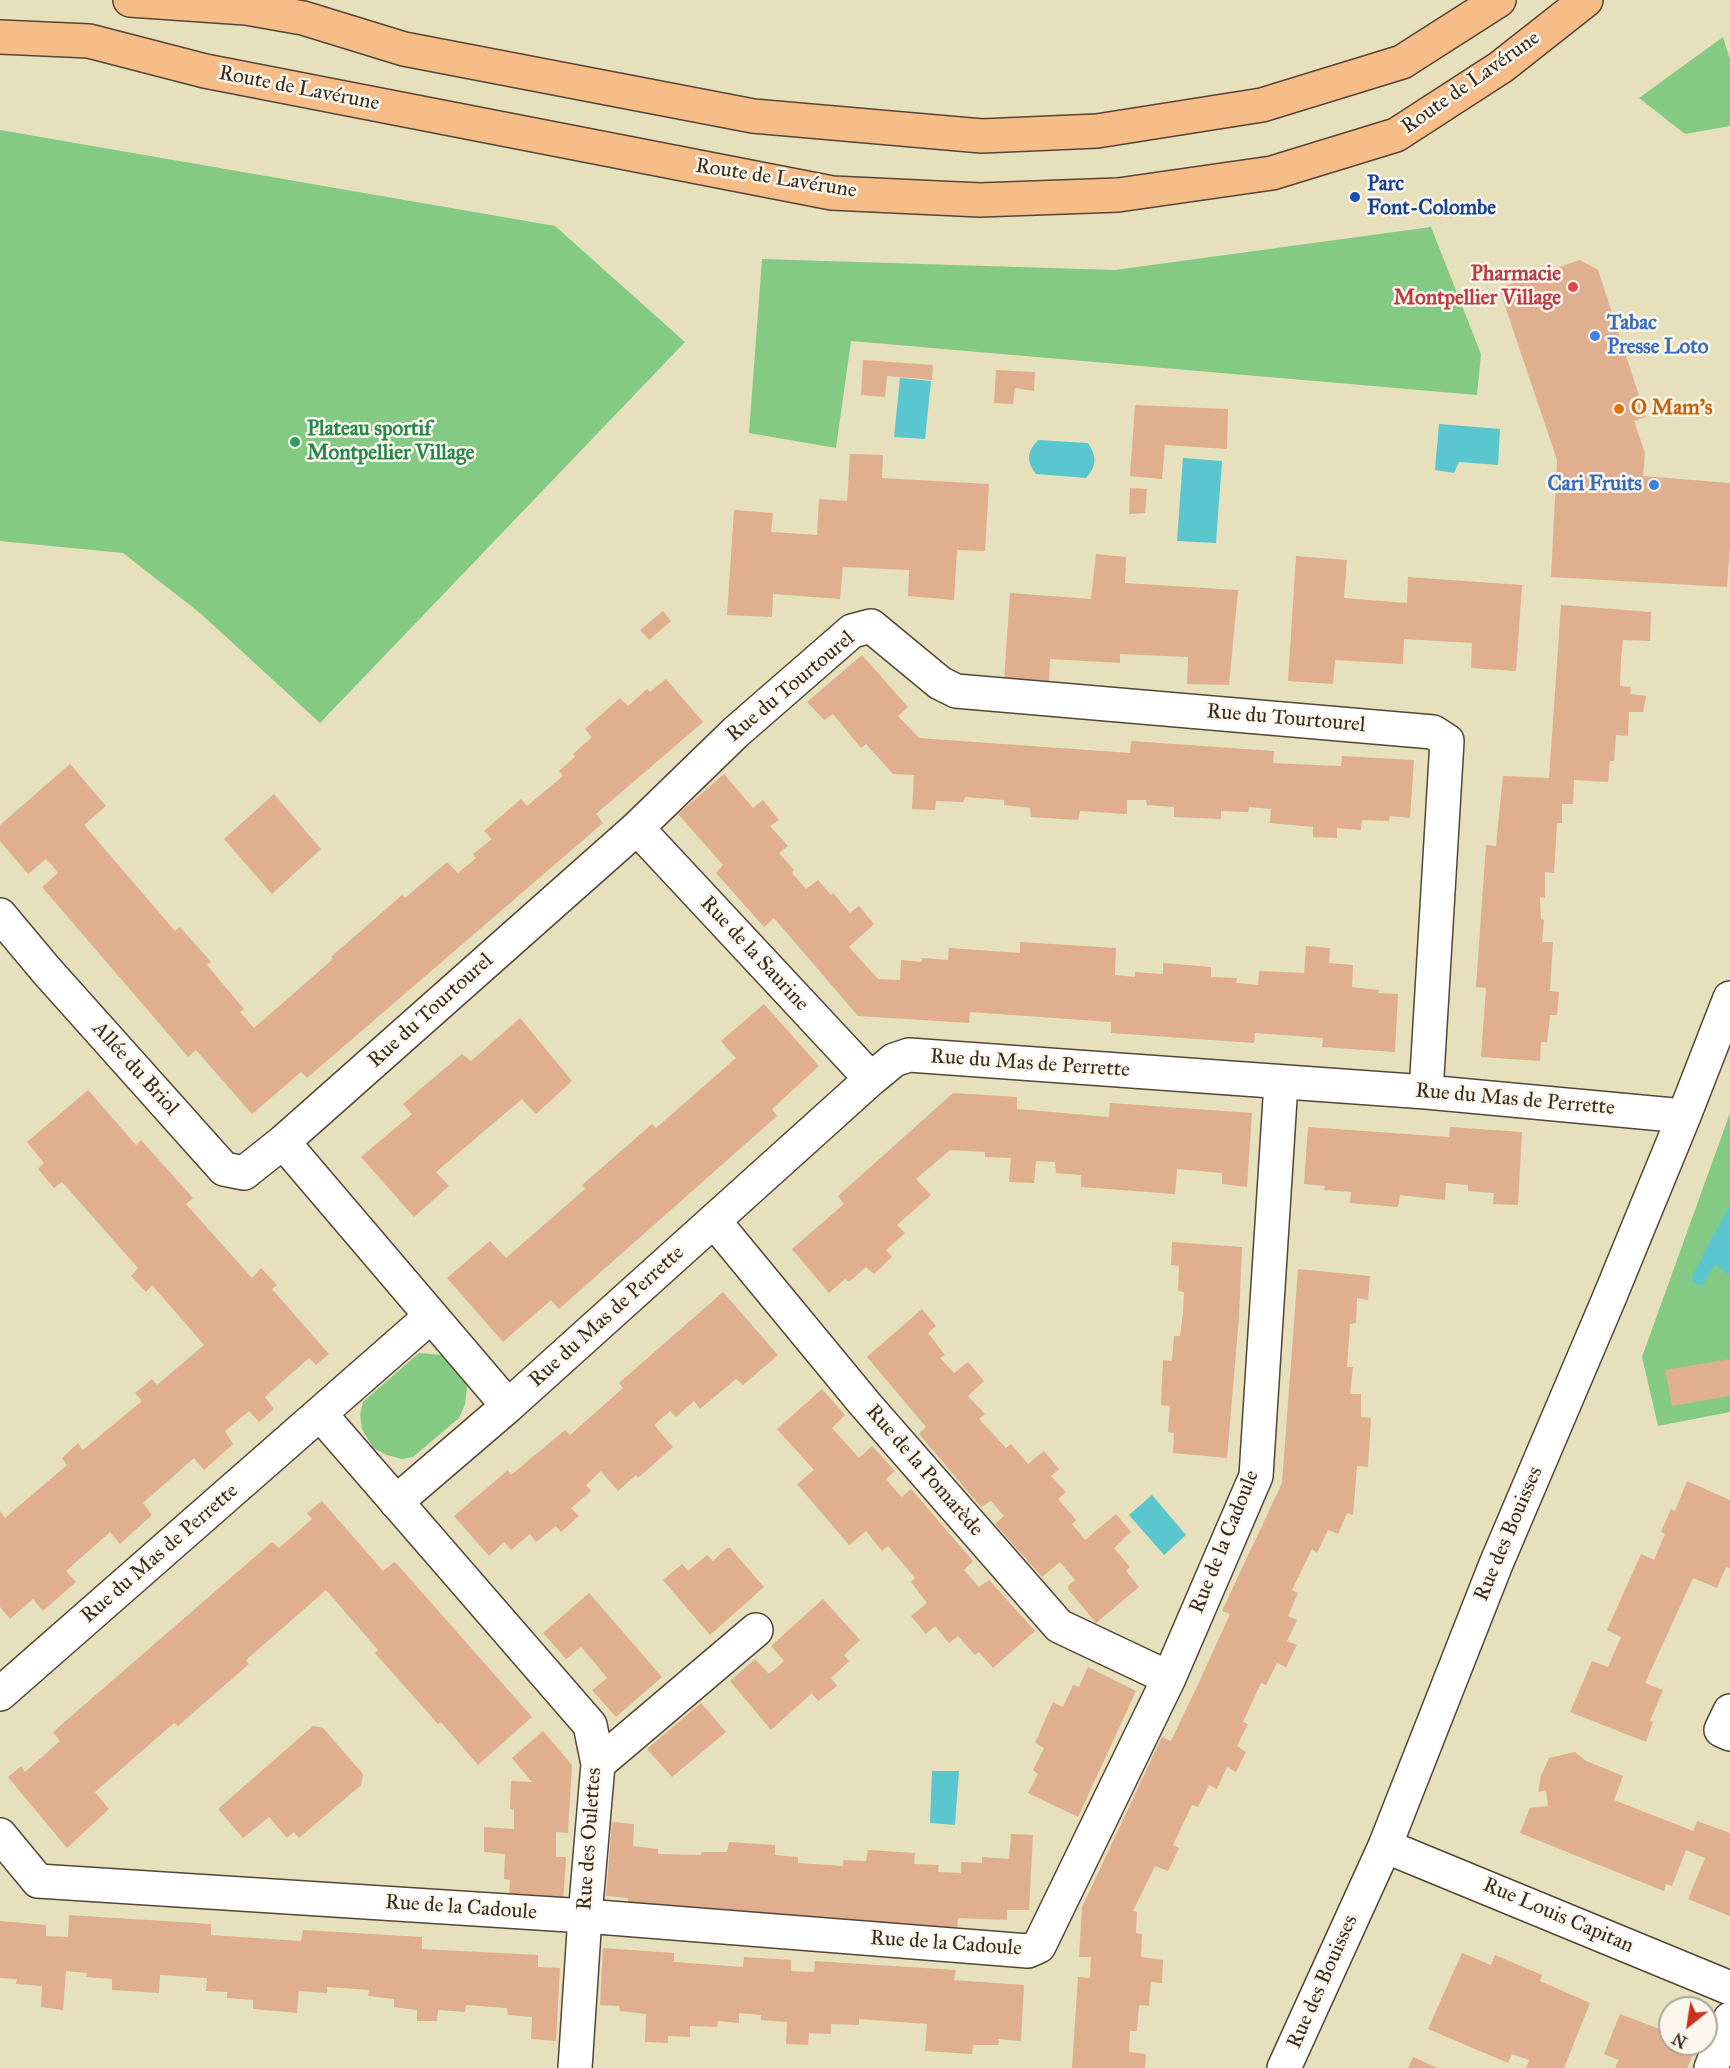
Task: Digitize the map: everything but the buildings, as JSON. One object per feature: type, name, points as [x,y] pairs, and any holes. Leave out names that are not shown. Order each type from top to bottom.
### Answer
[{"type":"main road","points":[[130,0],[246,8],[303,18],[404,48],[753,116],[982,136],[1097,131],[1262,105],[1402,63],[1499,0]]},
{"type":"main road","name":"Route de Lavérune","points":[[0,37],[88,41],[217,73],[832,193],[980,200],[1118,195],[1272,173],[1396,135],[1501,67],[1586,0]]},
{"type":"street","name":"Rue du Tourtourel","points":[[283,1142],[637,828],[736,732],[852,631],[871,626],[940,683],[956,691],[1433,732],[1447,741],[1426,1092]]},
{"type":"street","name":"Rue de la Saurine","points":[[637,828],[871,1079]]},
{"type":"street","name":"Allée du Briol","points":[[0,915],[46,970],[224,1169],[244,1173],[283,1142]]},
{"type":"street","name":"Rue des Bouisses","points":[[1284,2068],[1384,1846],[1496,1564],[1608,1301],[1730,998]]},
{"type":"street","name":"Rue du Mas de Perrette","points":[[396,1502],[508,1407],[871,1079],[894,1060],[909,1055],[1426,1092],[1684,1116]]},
{"type":"street","name":"Rue de la Cadoule","points":[[0,1835],[38,1881],[585,1916],[1028,1951],[1040,1946],[1169,1678],[1256,1476],[1281,1083]]},
{"type":"street","points":[[283,1142],[508,1407]]},
{"type":"street","name":"Rue de la Pomarède","points":[[714,1221],[865,1404],[1059,1626],[1169,1678]]},
{"type":"street","name":"Rue du Mas de Perrette","points":[[0,1694],[321,1415],[430,1317]]},
{"type":"street","points":[[321,1415],[396,1502]]},
{"type":"street","name":"Rue des Oulettes","points":[[396,1502],[590,1725],[598,1764],[575,2068]]},
{"type":"street","points":[[598,1764],[756,1630]]},
{"type":"street","points":[[1730,1711],[1722,1730],[1730,1734]]},
{"type":"street","name":"Rue Louis Capitan","points":[[1384,1846],[1730,1988]]},
{"type":"street","points":[[1711,2068],[1730,2019]]},
{"type":"green space","points":[[1723,37],[1730,59],[1730,126],[1685,134],[1639,98]]},
{"type":"green space","name":"Plateau sportif Montpellier Village","points":[[0,130],[555,226],[685,342],[320,723],[200,613],[123,553],[0,541]]},
{"type":"green space","points":[[1431,227],[1481,354],[1477,395],[851,341],[836,448],[749,433],[762,259],[1115,270]]},
{"type":"green space","points":[[1730,1113],[1730,1412],[1658,1426],[1642,1357]]},
{"type":"green space","points":[[419,1353],[442,1355],[453,1360],[462,1371],[467,1387],[465,1404],[459,1418],[413,1457],[402,1459],[373,1448],[362,1429],[360,1415],[363,1402]]},
{"type":"water","points":[[900,378],[931,381],[925,439],[894,437]]},
{"type":"water","points":[[1439,424],[1500,429],[1498,465],[1459,462],[1454,473],[1435,470]]},
{"type":"water","points":[[1038,440],[1088,443],[1093,453],[1094,465],[1086,478],[1036,474],[1029,457]]},
{"type":"water","points":[[1183,458],[1222,461],[1216,543],[1177,541]]},
{"type":"water","points":[[1730,1205],[1730,1275],[1702,1256]]},
{"type":"water","points":[[1152,1495],[1186,1535],[1164,1555],[1129,1515]]},
{"type":"water","points":[[932,1771],[959,1771],[955,1825],[930,1823]]},
{"type":"waterway","points":[[1699,1278],[1730,1223]]},
{"type":"place","name":"Parc Font-Colombe","points":[[1355,197]]},
{"type":"place","name":"Pharmacie Montpellier Village","points":[[1573,287]]},
{"type":"place","name":"Tabac Presse Loto","points":[[1595,336]]},
{"type":"place","name":"O Mam's","points":[[1619,409]]},
{"type":"place","name":"Plateau sportif Montpellier Village","points":[[295,442]]},
{"type":"place","name":"Cari Fruits","points":[[1654,485]]}]
